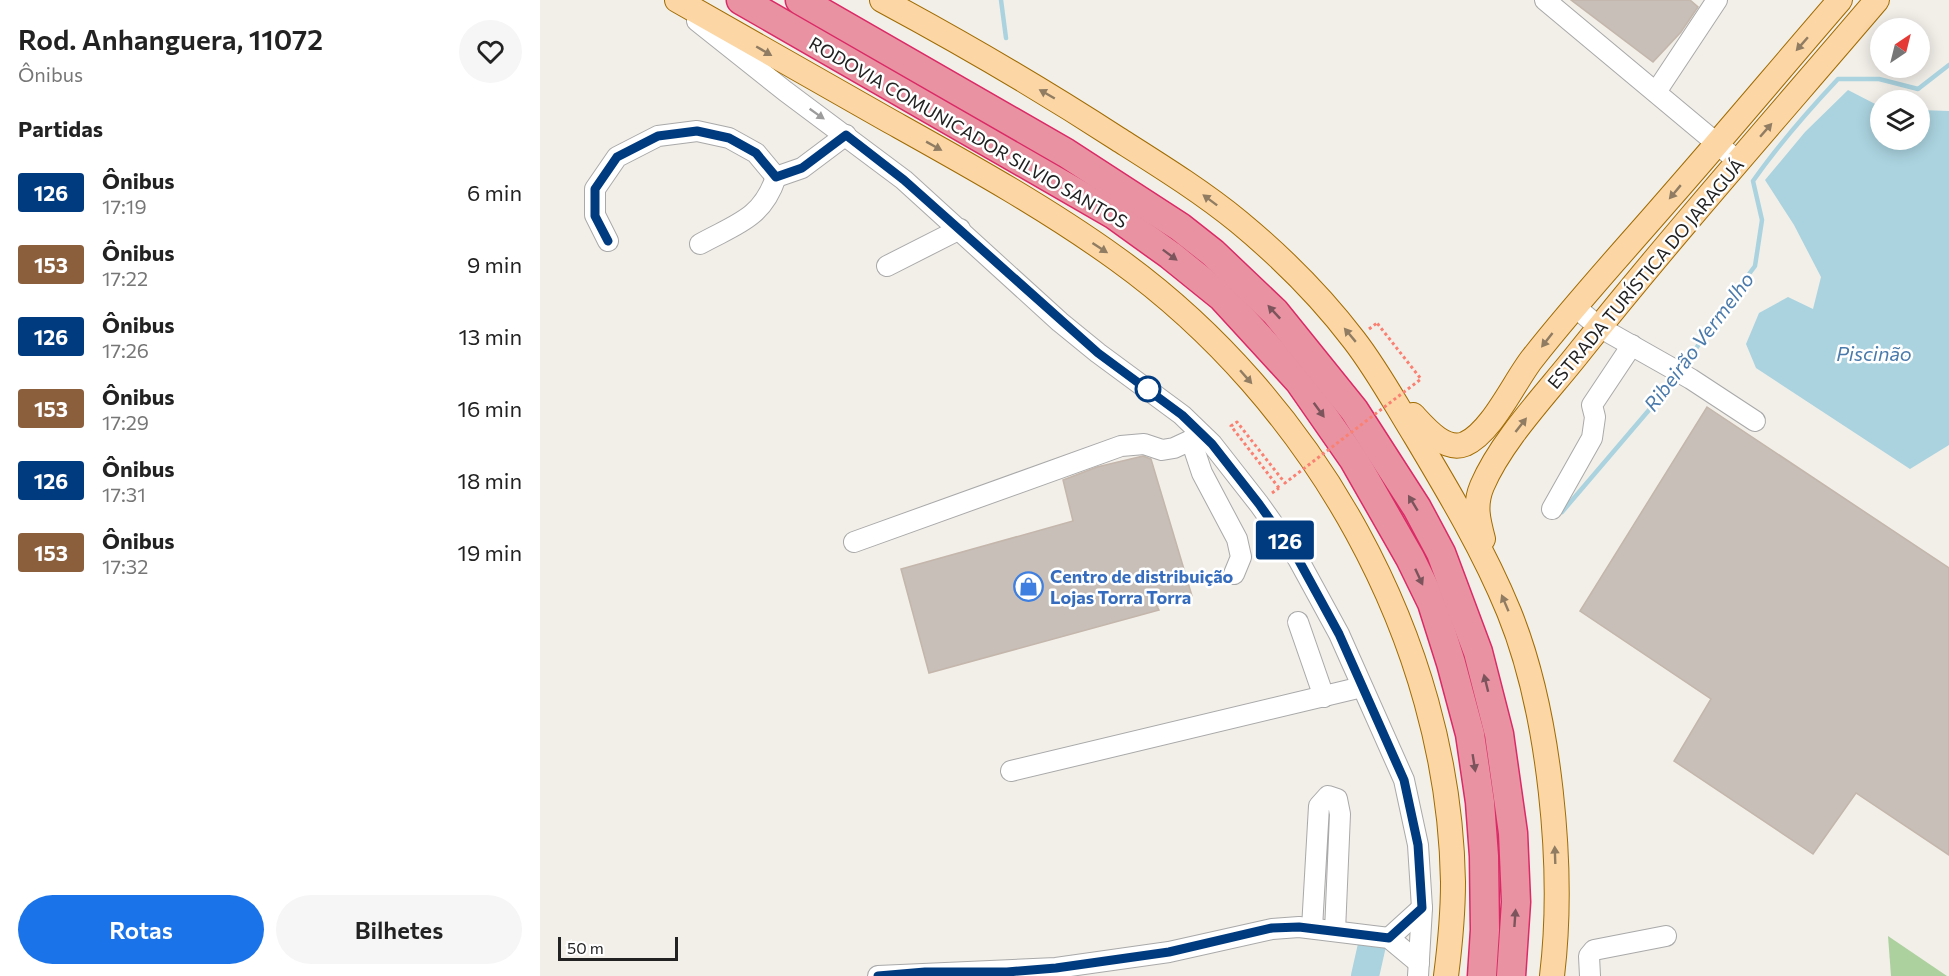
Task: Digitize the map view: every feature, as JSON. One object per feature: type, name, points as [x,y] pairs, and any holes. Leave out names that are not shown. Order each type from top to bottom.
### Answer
[{"type":"highway","name":"RODOVIA COMUNICADOR SILVIO SANTOS","points":[[741,0],[1113,214],[1170,255],[1222,297],[1299,381],[1354,460],[1384,509],[1432,603],[1451,663],[1470,734],[1480,802],[1485,930],[1482,976]]},
{"type":"highway","name":"RODOVIA COMUNICADOR SILVIO SANTOS","points":[[800,0],[1066,153],[1180,227],[1213,253],[1275,312],[1354,410],[1417,508],[1441,553],[1478,652],[1499,734],[1513,833],[1516,902],[1511,976]]},
{"type":"main road","points":[[677,0],[1019,196],[1117,259],[1164,296],[1221,347],[1294,432],[1326,481],[1368,554],[1387,591],[1415,665],[1440,760],[1448,821],[1453,881],[1446,976]]},
{"type":"main road","points":[[882,0],[1064,104],[1174,174],[1240,224],[1314,294],[1354,340],[1446,487],[1492,573],[1524,658],[1541,733],[1554,826],[1556,888],[1552,976]]},
{"type":"main road","name":"ESTRADA TURÍSTICA DO JARAGUÁ","points":[[1383,383],[1437,438],[1452,445],[1462,445],[1474,439],[1484,429],[1529,363],[1574,306],[1840,0]]},
{"type":"main road","name":"ESTRADA TURÍSTICA DO JARAGUÁ","points":[[1492,573],[1477,516],[1482,487],[1500,454],[1599,327],[1877,0]]},
{"type":"street","points":[[671,0],[785,91],[904,180],[1068,328],[1182,415],[1196,437],[1259,504],[1298,559],[1339,634],[1404,780],[1418,845],[1422,908],[1419,969]]},
{"type":"street","points":[[1545,0],[1738,162]]},
{"type":"street","points":[[1656,92],[1717,0]]},
{"type":"street","points":[[608,241],[595,216],[595,189],[617,157],[658,136],[697,131],[729,138],[756,153],[776,177]]},
{"type":"street","points":[[776,177],[802,168],[846,135]]},
{"type":"street","points":[[700,244],[754,214],[770,198],[776,177]]},
{"type":"street","points":[[887,266],[960,229]]},
{"type":"street","points":[[1574,306],[1599,327],[1725,399],[1755,421]]},
{"type":"street","points":[[1552,509],[1592,438],[1595,417],[1592,405],[1640,349]]},
{"type":"street","points":[[854,542],[1121,446],[1144,444],[1162,450],[1174,448],[1196,437]]},
{"type":"street","points":[[1196,437],[1202,473],[1237,539],[1241,557],[1234,574]]},
{"type":"street","points":[[1298,622],[1324,697]]},
{"type":"street","points":[[1011,771],[1362,687]]},
{"type":"street","points":[[1312,928],[1319,806],[1328,796],[1337,799],[1340,814],[1335,931]]},
{"type":"street","points":[[1389,938],[1422,908]]},
{"type":"street","points":[[878,976],[925,972],[1007,972],[1056,968],[1169,952],[1272,928],[1312,928],[1389,938],[1419,969]]},
{"type":"street","points":[[1590,976],[1589,956],[1594,950],[1666,936]]},
{"type":"path","points":[[1279,488],[1231,426],[1237,422],[1285,483],[1421,379],[1377,323]]},
{"type":"green space","points":[[1888,936],[1947,976],[1891,976]]},
{"type":"water","name":"Piscinão","points":[[1848,90],[1870,101],[1870,150],[1930,150],[1930,110],[1949,111],[1949,445],[1910,469],[1756,368],[1746,344],[1759,313],[1788,297],[1813,309],[1821,277],[1794,225],[1765,180],[1805,132]]},
{"type":"building","points":[[1571,0],[1690,0],[1698,7],[1681,32],[1653,62]]},
{"type":"building","points":[[1707,407],[1949,568],[1949,855],[1856,793],[1813,854],[1674,761],[1711,699],[1580,611]]},
{"type":"building","name":"Centro de distribuição Lojas Torra Torra","points":[[1143,456],[1151,459],[1192,596],[1157,606],[1159,610],[929,673],[901,569],[1073,521],[1063,480],[1097,467]]},
{"type":"waterway","points":[[1001,0],[1006,38]]},
{"type":"waterway","name":"Ribeirão Vermelho","points":[[1683,370],[1708,329],[1755,266],[1762,220],[1753,181],[1804,116],[1838,79],[1879,79],[1918,89],[1949,65]]},
{"type":"waterway","name":"Ribeirão Vermelho","points":[[1562,512],[1678,376]]},
{"type":"waterway","name":"Ribeirão Vermelho","points":[[1365,976],[1372,945]]},
{"type":"bus line","name":"126","points":[[608,241],[595,216],[595,189],[617,157],[658,136],[697,131],[729,138],[756,153],[776,177],[802,168],[846,135],[904,180],[1073,333],[1182,415],[1212,444],[1298,559],[1339,634],[1404,780],[1418,845],[1422,908],[1389,938],[1299,927],[1272,928],[1169,952],[1056,968],[1007,972],[925,972],[878,976]]},
{"type":"place","name":"Centro de distribuição Lojas Torra Torra","points":[[1029,587]]}]
